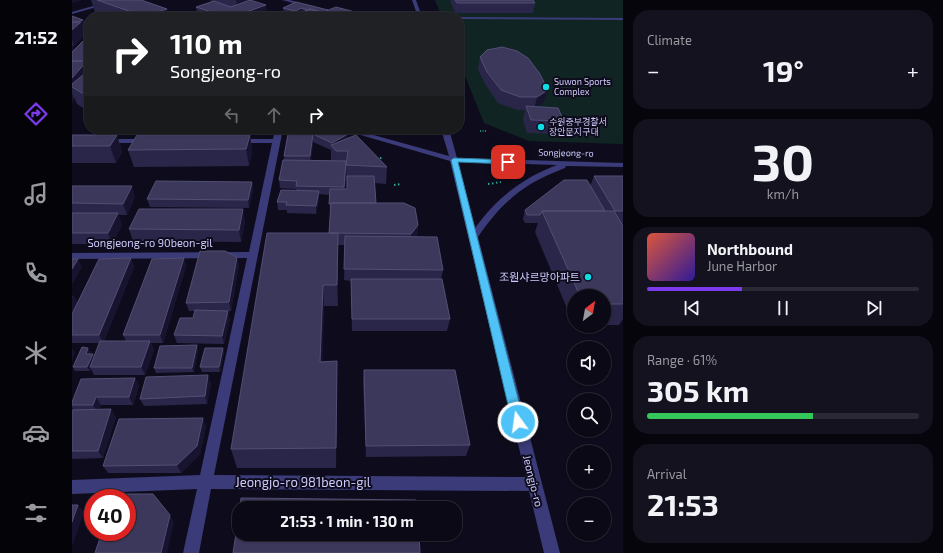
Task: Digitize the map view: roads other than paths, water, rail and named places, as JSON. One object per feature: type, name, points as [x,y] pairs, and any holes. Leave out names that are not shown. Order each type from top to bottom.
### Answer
[{"type":"street","points":[[72,13],[119,0]]},
{"type":"street","points":[[284,0],[315,8]]},
{"type":"street","points":[[414,0],[418,12]]},
{"type":"street","points":[[72,18],[84,23]]},
{"type":"street","points":[[464,18],[623,18]]},
{"type":"street","points":[[191,553],[278,134]]},
{"type":"street","name":"Songjeong-ro","points":[[362,134],[454,160],[568,164],[623,164]]},
{"type":"street","name":"Jeongjo-ro","points":[[446,134],[552,553]]},
{"type":"street","points":[[96,141],[150,141]]},
{"type":"street","points":[[228,141],[276,141]]},
{"type":"street","points":[[473,237],[492,210],[509,193],[528,180],[548,170],[568,164]]},
{"type":"street","name":"Songjeong-ro 90beon-gil","points":[[72,256],[252,255]]},
{"type":"street","name":"Jeongjo-ro 981beon-gil","points":[[72,487],[206,482],[534,484]]},
{"type":"place","name":"Suwon Sports Complex","points":[[546,87]]},
{"type":"place","name":"수원중부경찰서 장안문지구대","points":[[541,127]]},
{"type":"place","name":"조원샤르망아파트","points":[[588,277]]}]
